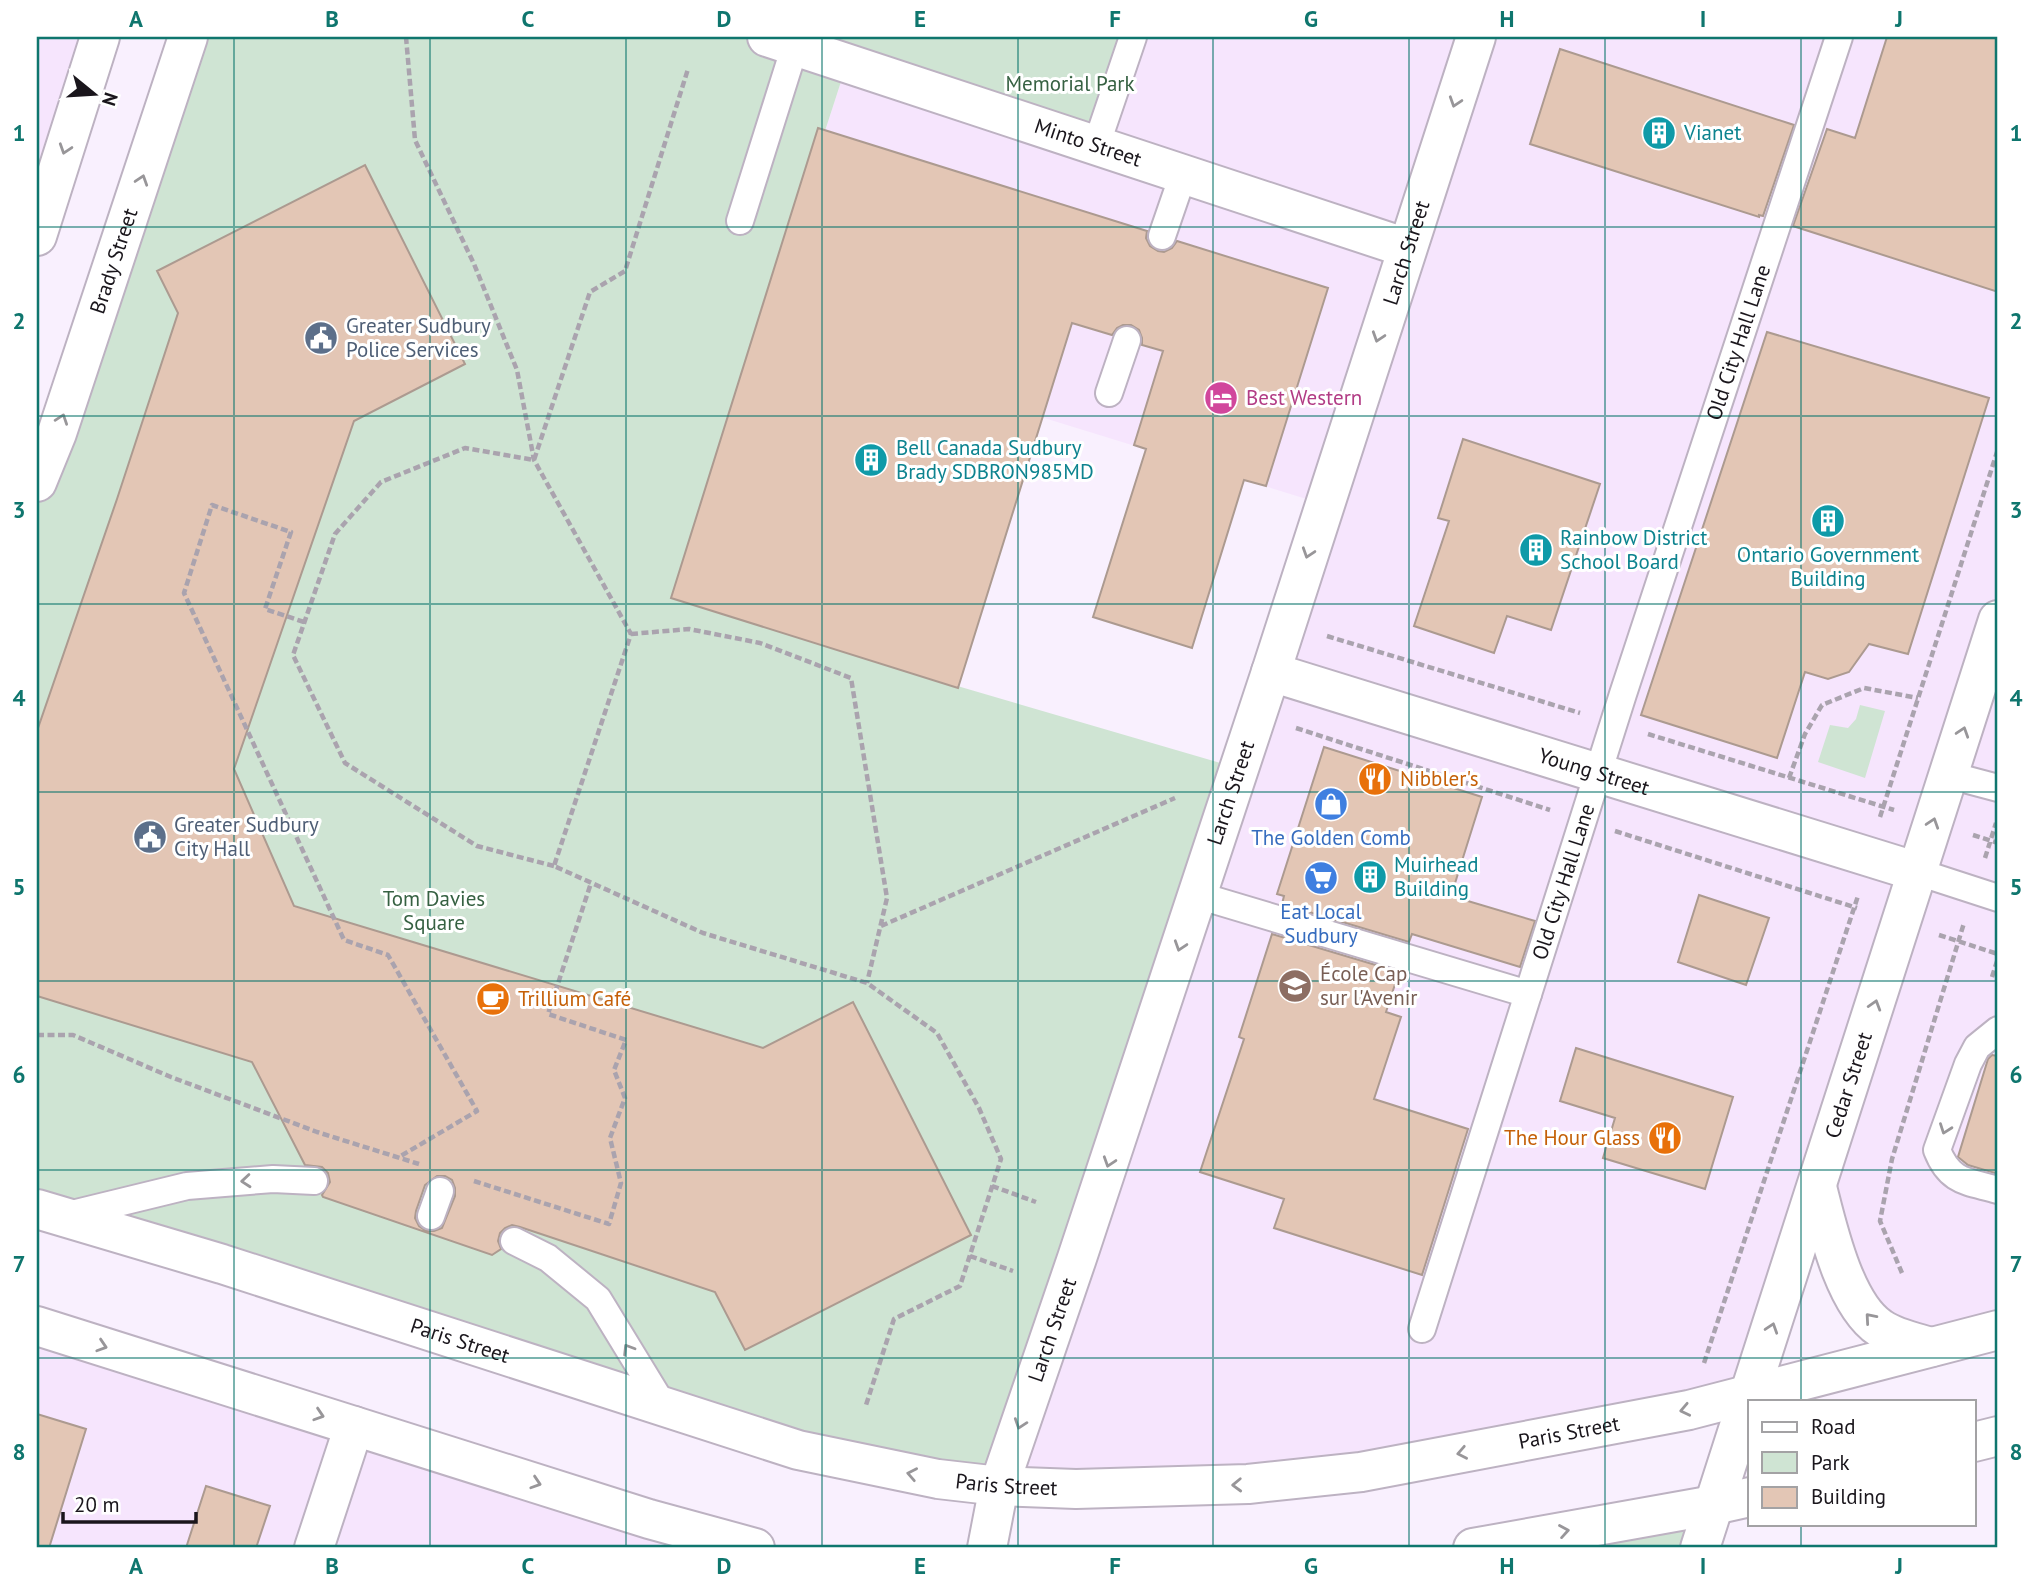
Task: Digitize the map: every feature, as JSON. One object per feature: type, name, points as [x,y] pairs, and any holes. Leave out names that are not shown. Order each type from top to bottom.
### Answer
[{"type":"street","points":[[37,236],[100,37]]},
{"type":"street","name":"Brady Street","points":[[37,482],[70,395],[188,37]]},
{"type":"street","name":"Larch Street","points":[[987,1548],[999,1486],[1271,672],[1476,37]]},
{"type":"street","name":"Minto Street","points":[[781,41],[1407,248]]},
{"type":"street","name":"Cedar Street","points":[[1750,1400],[1949,775],[1987,692],[1998,620]]},
{"type":"street","name":"Young Street","points":[[1271,672],[1918,872]]},
{"type":"street","points":[[1817,1186],[1833,1248],[1857,1303],[1879,1328],[1931,1347]]},
{"type":"street","name":"Paris Street","points":[[50,1212],[222,1264],[798,1450],[938,1479],[999,1486],[1076,1489],[1248,1484],[1348,1474],[1689,1410],[1998,1330]]},
{"type":"street","points":[[37,1326],[649,1519],[755,1548]]},
{"type":"street","name":"Cedar Street","points":[[1700,1548],[1732,1501],[1748,1411]]},
{"type":"street","points":[[314,1548],[354,1426]]},
{"type":"street","points":[[1976,1442],[1998,1436]]},
{"type":"street","points":[[1473,1548],[1732,1501]]},
{"type":"lane","points":[[1096,146],[1133,37]]},
{"type":"lane","name":"Old City Hall Lane","points":[[1422,1329],[1623,694],[1839,37]]},
{"type":"lane","points":[[740,221],[781,41]]},
{"type":"lane","points":[[1162,236],[1183,175]]},
{"type":"lane","points":[[1109,393],[1127,340]]},
{"type":"lane","points":[[1949,775],[1998,788]]},
{"type":"lane","points":[[1918,872],[1986,894]]},
{"type":"lane","points":[[1197,895],[1528,994]]},
{"type":"lane","points":[[1998,1030],[1977,1047],[1937,1150],[1944,1166],[1956,1178],[1998,1190]]},
{"type":"lane","points":[[50,1212],[187,1186],[273,1179],[314,1181]]},
{"type":"lane","points":[[431,1216],[440,1191]]},
{"type":"lane","points":[[514,1241],[548,1258],[597,1299],[664,1407]]},
{"type":"path","points":[[405,37],[415,140],[474,264],[517,370],[534,460],[631,634],[554,866]]},
{"type":"path","points":[[534,460],[590,292],[625,271],[688,69]]},
{"type":"path","points":[[534,460],[465,448],[381,482],[335,534],[293,654],[345,764],[477,846],[554,866],[703,933],[867,983],[937,1033],[979,1108],[1001,1159],[960,1286],[894,1319],[866,1405]]},
{"type":"path","points":[[1689,1410],[1855,908],[1918,698],[1998,449]]},
{"type":"path","points":[[304,622],[265,609],[291,532],[212,505],[184,593],[344,940],[388,955],[477,1111],[399,1157]]},
{"type":"path","points":[[631,634],[689,629],[760,643],[851,678],[887,898],[867,983]]},
{"type":"path","points":[[1789,778],[1805,734],[1822,705],[1864,688],[1918,698]]},
{"type":"path","points":[[880,926],[1175,797]]},
{"type":"path","points":[[1902,1273],[1880,1222],[1892,1159],[1986,894],[1998,816]]},
{"type":"path","points":[[464,1178],[609,1224],[621,1183],[610,1138],[625,1098],[614,1070],[626,1040],[548,1014],[591,883]]},
{"type":"path","points":[[1992,977],[1998,958]]},
{"type":"path","points":[[37,1035],[73,1035],[172,1077],[317,1132],[425,1166]]},
{"type":"path","points":[[992,1186],[1036,1202]]},
{"type":"path","points":[[970,1256],[1013,1270]]},
{"type":"shaded area","points":[[37,37],[96,37],[37,224]]},
{"type":"shaded area","points":[[1137,37],[1998,37],[1998,1325],[1930,1343],[1882,1325],[1822,1188],[1756,1389],[1361,1469],[1004,1483],[1326,505],[1041,417],[675,595],[848,60]]},
{"type":"shaded area","points":[[37,1329],[743,1548],[37,1548]]},
{"type":"green space","name":"Tom Davies Square","points":[[192,37],[1137,37],[1101,144],[848,60],[675,594],[954,685],[1241,769],[1004,1483],[934,1473],[37,1205],[37,491]]},
{"type":"green space","points":[[1860,705],[1885,711],[1865,778],[1818,762],[1830,725],[1848,728],[1856,719]]},
{"type":"green space","points":[[1710,1509],[1697,1548],[1495,1548]]},
{"type":"building","points":[[1887,37],[1998,37],[1998,292],[1793,226],[1827,129],[1855,138]]},
{"type":"building","name":"Vianet","points":[[1560,49],[1794,125],[1763,216],[1759,217],[1530,144]]},
{"type":"building","name":"Bell Canada Sudbury Brady SDBRON985MD","points":[[818,128],[1147,231],[1146,238],[1150,246],[1158,251],[1164,252],[1172,248],[1177,241],[1328,288],[1266,486],[1244,480],[1192,648],[1093,617],[1146,449],[1134,445],[1163,351],[1142,345],[1139,330],[1131,325],[1117,328],[1112,335],[1072,323],[958,688],[671,598]]},
{"type":"building","points":[[365,165],[465,364],[354,421],[234,769],[294,906],[763,1048],[853,1002],[971,1235],[745,1350],[715,1292],[512,1225],[500,1233],[498,1241],[501,1249],[492,1255],[323,1197],[330,1182],[328,1173],[322,1167],[305,1165],[252,1062],[37,996],[37,731],[178,313],[157,271]],"holes":[[[437,1176],[452,1180],[455,1196],[442,1228],[426,1231],[419,1226],[415,1218],[416,1211],[425,1185]]]},
{"type":"building","name":"Ontario Government Building","points":[[1767,332],[1989,398],[1908,654],[1869,644],[1849,672],[1828,679],[1805,672],[1777,758],[1641,715]]},
{"type":"building","name":"Rainbow District School Board","points":[[1463,439],[1600,484],[1551,630],[1507,616],[1494,653],[1414,626],[1449,521],[1438,518]]},
{"type":"building","name":"Muirhead Building","points":[[1324,747],[1482,797],[1451,896],[1535,921],[1520,967],[1412,934],[1409,942],[1282,904],[1284,896],[1277,894]]},
{"type":"building","points":[[1699,895],[1769,918],[1746,985],[1678,962]]},
{"type":"building","points":[[1272,934],[1399,972],[1386,1012],[1401,1017],[1374,1099],[1468,1129],[1422,1275],[1274,1228],[1284,1199],[1200,1172],[1244,1039],[1239,1037]]},
{"type":"building","name":"The Hour Glass","points":[[1576,1048],[1733,1097],[1705,1189],[1603,1158],[1615,1118],[1560,1101]]},
{"type":"building","points":[[1992,1055],[1998,1056],[1998,1174],[1968,1165],[1958,1157],[1988,1059]]},
{"type":"building","points":[[37,1414],[86,1429],[49,1548],[37,1548]]},
{"type":"building","points":[[206,1486],[270,1506],[256,1548],[186,1548]]},
{"type":"place","name":"Vianet","points":[[1659,133]]},
{"type":"place","name":"Greater Sudbury Police Services","points":[[321,338]]},
{"type":"place","name":"Best Western","points":[[1221,398]]},
{"type":"place","name":"Bell Canada Sudbury Brady SDBRON985MD","points":[[871,460]]},
{"type":"place","name":"Ontario Government Building","points":[[1828,521]]},
{"type":"place","name":"Rainbow District School Board","points":[[1536,550]]},
{"type":"place","name":"Nibbler's","points":[[1375,779]]},
{"type":"place","name":"The Golden Comb","points":[[1331,804]]},
{"type":"place","name":"Greater Sudbury City Hall","points":[[150,837]]},
{"type":"place","name":"Muirhead Building","points":[[1370,877]]},
{"type":"place","name":"Eat Local Sudbury","points":[[1321,878]]},
{"type":"place","name":"École Cap sur l'Avenir","points":[[1295,986]]},
{"type":"place","name":"Trillium Café","points":[[493,999]]},
{"type":"place","name":"The Hour Glass","points":[[1665,1138]]},
{"type":"park label","name":"Memorial Park","points":[[1070,84]]}]
